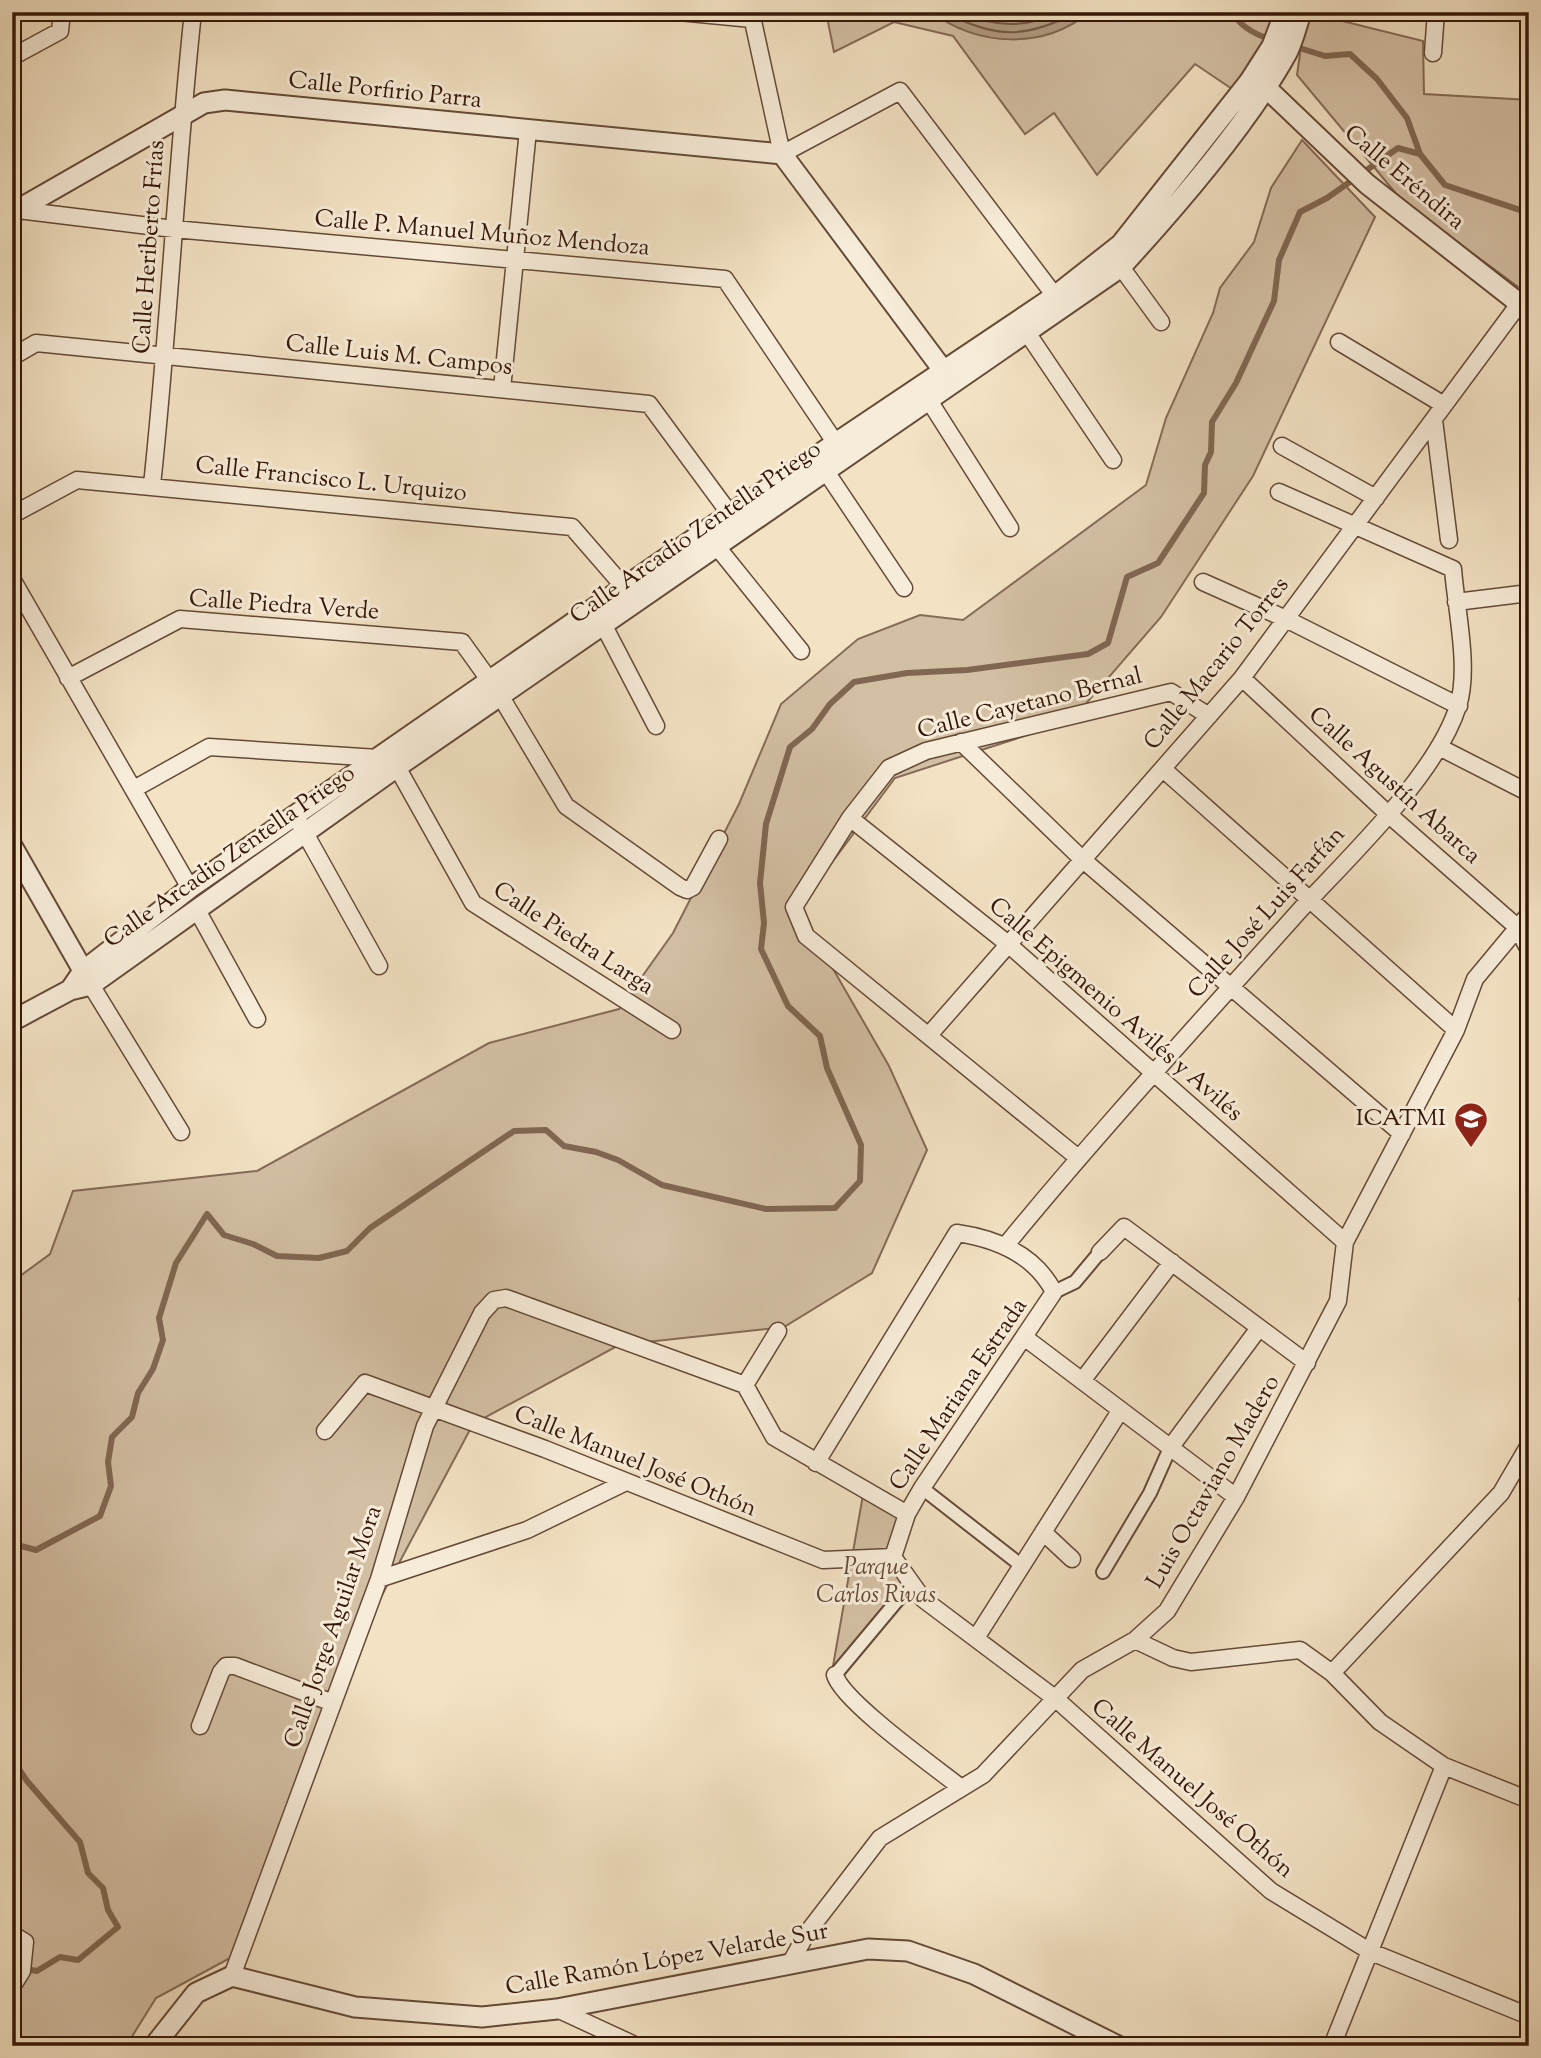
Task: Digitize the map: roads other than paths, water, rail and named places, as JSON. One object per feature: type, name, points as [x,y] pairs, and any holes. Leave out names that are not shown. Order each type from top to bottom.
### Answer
[{"type":"street","points":[[12,57],[60,31],[62,12]]},
{"type":"street","name":"Calle Heriberto Frías","points":[[152,485],[166,356],[182,116],[193,12]]},
{"type":"street","points":[[679,12],[751,16],[782,154],[943,370]]},
{"type":"street","points":[[1280,48],[1285,12]]},
{"type":"street","points":[[1280,48],[1301,12]]},
{"type":"street","points":[[1433,53],[1436,12]]},
{"type":"street","name":"Calle Arcadio Zentella Priego","points":[[87,978],[190,888],[378,758],[604,626],[1121,267],[1150,236],[1260,81],[1280,48]]},
{"type":"street","name":"Calle Arcadio Zentella Priego","points":[[12,1021],[70,989],[197,910],[397,767],[625,588],[730,514],[1055,296],[1130,234],[1260,81]]},
{"type":"street","name":"Calle Eréndira","points":[[1260,81],[1367,184],[1524,308]]},
{"type":"street","points":[[782,154],[900,91],[1055,296]]},
{"type":"street","name":"Calle Porfirio Parra","points":[[15,211],[204,103],[225,100],[782,154]]},
{"type":"street","points":[[502,389],[528,130]]},
{"type":"street","name":"Calle P. Manuel Muñoz Mendoza","points":[[15,211],[174,229],[725,279],[847,459]]},
{"type":"street","points":[[1121,267],[1161,322]]},
{"type":"street","name":"Calle Macario Torres","points":[[929,1035],[1242,678],[1444,405],[1524,308]]},
{"type":"street","points":[[1028,334],[1113,460]]},
{"type":"street","points":[[1339,342],[1444,405]]},
{"type":"street","name":"Calle Luis M. Campos","points":[[12,357],[36,343],[649,404],[730,514]]},
{"type":"street","points":[[930,402],[1010,528]]},
{"type":"street","points":[[1434,419],[1449,540]]},
{"type":"street","points":[[1282,446],[1376,498]]},
{"type":"street","points":[[827,473],[904,588]]},
{"type":"street","name":"Calle Francisco L. Urquizo","points":[[12,515],[78,480],[572,527],[625,588]]},
{"type":"street","points":[[1279,492],[1354,527]]},
{"type":"street","name":"Calle José Luis Farfán","points":[[1006,1245],[1077,1157],[1309,901],[1441,748],[1459,706],[1463,682],[1453,569],[1354,527]]},
{"type":"street","points":[[718,548],[801,650]]},
{"type":"street","points":[[12,579],[190,888]]},
{"type":"street","points":[[1203,582],[1286,619],[1459,706]]},
{"type":"street","points":[[1456,602],[1529,593]]},
{"type":"street","name":"Calle Piedra Verde","points":[[68,678],[180,619],[462,642],[495,689],[566,806],[687,890],[693,887],[719,839]]},
{"type":"street","points":[[604,626],[656,726]]},
{"type":"street","name":"Calle Agustín Abarca","points":[[1242,678],[1387,813],[1517,927]]},
{"type":"street","name":"Calle Cayetano Bernal","points":[[929,1035],[806,936],[794,907],[850,818],[890,768],[926,751],[1171,692],[1209,716]]},
{"type":"street","points":[[961,742],[1082,859],[1402,1134]]},
{"type":"street","points":[[134,789],[209,747],[378,758]]},
{"type":"street","points":[[1441,748],[1529,793]]},
{"type":"street","name":"Calle Piedra Larga","points":[[397,767],[473,903],[671,1030]]},
{"type":"street","points":[[1163,769],[1456,1030]]},
{"type":"street","points":[[295,816],[379,966]]},
{"type":"street","name":"Calle Epigmenio Avilés y Avilés","points":[[850,818],[1008,944],[1345,1242]]},
{"type":"street","points":[[12,846],[87,978],[181,1132]]},
{"type":"street","points":[[197,910],[257,1019]]},
{"type":"street","name":"Luis Octaviano Madero","points":[[791,1962],[807,1933],[880,1838],[983,1775],[1082,1670],[1135,1640],[1167,1611],[1236,1497],[1338,1301],[1345,1242],[1456,1030],[1475,979],[1529,914]]},
{"type":"street","points":[[1517,927],[1529,950]]},
{"type":"street","points":[[929,1035],[1077,1157]]},
{"type":"street","points":[[816,1463],[957,1233],[989,1238],[1006,1245],[1044,1273],[1054,1292],[1075,1282],[1124,1227],[1307,1363]]},
{"type":"street","points":[[1082,1381],[1172,1262]]},
{"type":"street","name":"Calle Mariana Estrada","points":[[893,1557],[907,1514],[922,1488],[1054,1292]]},
{"type":"street","name":"Calle Jorge Aguilar Mora","points":[[232,1976],[379,1579],[425,1426],[482,1312],[494,1300],[506,1298],[745,1385]]},
{"type":"street","points":[[1103,1572],[1150,1493],[1170,1448],[1259,1328]]},
{"type":"street","points":[[778,1331],[745,1385],[774,1437],[907,1514]]},
{"type":"street","points":[[1024,1337],[1236,1497]]},
{"type":"street","name":"Calle Manuel José Othón","points":[[325,1431],[365,1383],[823,1560],[893,1557]]},
{"type":"street","points":[[976,1638],[1120,1411]]},
{"type":"street","points":[[1332,1674],[1501,1493],[1529,1445]]},
{"type":"street","points":[[379,1579],[527,1530],[624,1483]]},
{"type":"street","points":[[922,1488],[1022,1566]]},
{"type":"street","points":[[1043,1532],[1072,1559]]},
{"type":"street","points":[[893,1557],[923,1599],[1056,1699]]},
{"type":"street","points":[[911,1584],[835,1675],[837,1682],[869,1714],[960,1787]]},
{"type":"street","points":[[1135,1640],[1173,1658],[1191,1662],[1300,1650],[1332,1674],[1380,1722],[1444,1766],[1529,1800]]},
{"type":"street","points":[[200,1726],[221,1672],[226,1666],[235,1666],[333,1703]]},
{"type":"street","name":"Calle Manuel José Othón","points":[[1056,1699],[1270,1891],[1371,1952],[1529,2016]]},
{"type":"street","points":[[1332,2046],[1444,1766]]},
{"type":"street","points":[[12,1987],[23,1971],[19,1938]]},
{"type":"street","name":"Calle Ramón López Velarde Sur","points":[[232,1976],[355,2007],[482,2017],[557,2009],[867,1949],[908,1951],[974,1974],[1118,2046]]},
{"type":"street","points":[[154,2046],[196,1993],[232,1976]]},
{"type":"street","points":[[557,2009],[637,2046]]},
{"type":"water","points":[[932,12],[1089,12],[1053,33],[1011,39],[969,32]]},
{"type":"waterway","points":[[1233,12],[1244,26],[1272,40]]},
{"type":"waterway","points":[[1293,46],[1325,56],[1350,54],[1377,79],[1407,118],[1420,154],[1445,185],[1529,213]]},
{"type":"waterway","points":[[12,1548],[21,1546],[36,1550],[100,1516],[111,1486],[108,1462],[112,1437],[132,1417],[138,1393],[153,1369],[163,1340],[159,1318],[176,1263],[207,1214],[224,1235],[253,1244],[277,1256],[319,1258],[347,1251],[370,1228],[514,1131],[546,1130],[564,1146],[596,1152],[618,1160],[662,1185],[766,1209],[835,1208],[860,1181],[861,1145],[827,1068],[820,1036],[788,1006],[761,949],[764,923],[760,883],[766,824],[790,747],[812,729],[830,704],[854,682],[907,673],[967,670],[1088,654],[1108,643],[1127,577],[1158,563],[1204,493],[1205,465],[1211,452],[1212,422],[1236,383],[1274,301],[1279,260],[1300,212],[1327,198],[1398,148],[1420,154]]},
{"type":"waterway","points":[[12,1759],[27,1781],[80,1842],[88,1873],[103,1888],[108,1910],[118,1927],[78,1960],[60,1957],[37,1971],[12,1967]]},
{"type":"place","name":"ICATMI","points":[[1471,1149]]},
{"type":"park label","name":"Parque Carlos Rivas","points":[[876,1582]]}]
